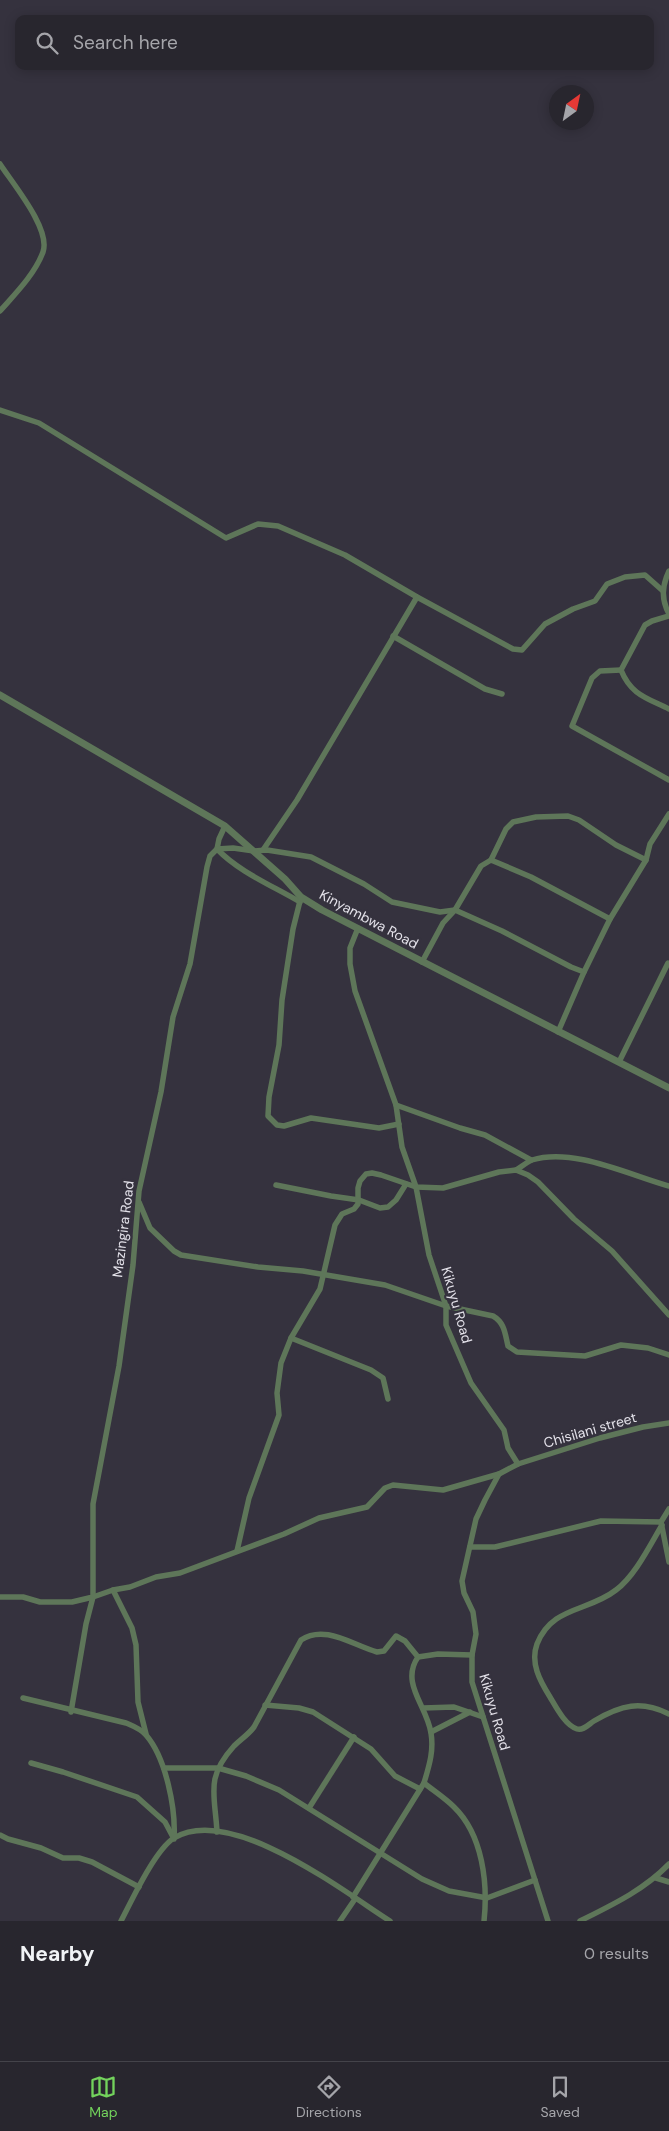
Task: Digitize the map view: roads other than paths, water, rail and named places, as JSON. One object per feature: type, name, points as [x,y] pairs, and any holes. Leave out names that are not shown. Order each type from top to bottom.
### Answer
[{"type":"street","points":[[0,164],[37,220],[43,235],[44,250],[35,268],[0,311]]},
{"type":"street","points":[[0,410],[39,423],[226,538],[258,524],[278,526],[345,555],[417,598],[513,649],[522,650],[545,624],[573,609],[595,601],[607,584],[625,577],[645,575],[663,591]]},
{"type":"street","points":[[621,670],[645,625],[669,615],[663,591],[669,571]]},
{"type":"street","points":[[263,850],[297,800],[417,598]]},
{"type":"street","points":[[394,636],[485,689],[502,694]]},
{"type":"street","points":[[621,670],[626,681],[636,694],[669,709]]},
{"type":"street","points":[[621,670],[600,672],[592,678],[572,726],[669,780]]},
{"type":"street","name":"Kinyambwa Road","points":[[0,695],[224,826],[254,851],[301,899],[669,1088]]},
{"type":"street","points":[[558,1032],[610,919],[646,860],[650,844],[669,814]]},
{"type":"street","points":[[422,962],[443,923],[455,910],[477,873],[491,860],[506,828],[513,822],[536,817],[568,816],[579,820],[616,845],[646,860]]},
{"type":"street","name":"Mazingira Road","points":[[71,1712],[86,1624],[93,1597],[92,1504],[119,1366],[139,1202],[138,1192],[161,1092],[173,1017],[190,964],[207,866],[210,856],[217,848],[224,826]]},
{"type":"street","points":[[217,848],[263,850],[317,859],[396,903],[440,912],[455,910],[502,931],[571,968],[584,972]]},
{"type":"street","points":[[217,848],[235,864],[301,899],[292,929],[282,1000],[279,1045],[269,1097],[268,1116],[276,1125],[284,1126],[311,1118],[379,1128],[399,1124]]},
{"type":"street","points":[[491,860],[531,877],[610,919]]},
{"type":"street","name":"Kikuyu Road","points":[[358,928],[350,948],[353,982],[396,1104],[402,1147],[416,1187],[429,1255],[446,1306],[446,1325],[471,1383],[504,1430],[508,1448],[518,1464]]},
{"type":"street","points":[[619,1062],[668,963]]},
{"type":"street","points":[[396,1104],[484,1135],[531,1160]]},
{"type":"street","points":[[237,1551],[248,1498],[279,1415],[277,1393],[281,1364],[290,1338],[320,1289],[334,1225],[342,1214],[356,1207],[359,1200],[358,1188],[366,1174],[381,1175],[416,1187],[443,1188],[457,1185],[476,1177],[516,1170],[531,1160],[552,1156],[586,1160],[669,1186]]},
{"type":"street","points":[[516,1170],[528,1174],[538,1182],[574,1219],[612,1251],[656,1298],[669,1315]]},
{"type":"street","points":[[276,1185],[359,1200],[380,1208],[388,1207],[396,1200],[406,1184]]},
{"type":"street","points":[[139,1202],[150,1228],[181,1255],[324,1274],[385,1285],[446,1306],[493,1316],[500,1320],[503,1325],[508,1346],[517,1352],[585,1356],[621,1345],[648,1348],[669,1355]]},
{"type":"street","points":[[290,1338],[378,1374],[383,1378],[388,1399]]},
{"type":"street","name":"Chisilani street","points":[[518,1464],[579,1444],[643,1427],[669,1423]]},
{"type":"street","points":[[0,1597],[23,1598],[40,1602],[72,1602],[93,1597],[113,1590],[130,1587],[156,1577],[180,1573],[284,1534],[324,1516],[367,1507],[385,1488],[393,1485],[443,1490],[500,1474],[518,1464]]},
{"type":"street","name":"Kikuyu Road","points":[[500,1474],[476,1519],[462,1581],[464,1593],[473,1612],[476,1634],[472,1655],[472,1682],[548,1921]]},
{"type":"street","points":[[669,1509],[633,1571],[617,1590],[557,1618],[548,1625],[540,1636],[535,1650],[534,1664],[558,1710],[567,1721],[578,1729],[582,1729],[596,1720],[627,1707],[640,1704],[669,1714]]},
{"type":"street","points":[[470,1547],[494,1547],[601,1521],[661,1523]]},
{"type":"street","points":[[661,1523],[669,1562]]},
{"type":"street","points":[[113,1590],[132,1628],[136,1645],[138,1702],[146,1735],[164,1768],[174,1810],[174,1839]]},
{"type":"street","points":[[217,1832],[212,1796],[218,1768],[236,1744],[247,1737],[301,1640],[310,1635],[328,1634],[377,1652],[384,1651],[396,1636],[405,1641],[418,1657]]},
{"type":"street","points":[[340,1921],[424,1783],[432,1751],[431,1732],[424,1708],[410,1677],[412,1665],[418,1657],[438,1654],[472,1655]]},
{"type":"street","points":[[23,1698],[71,1712],[126,1724],[139,1729],[146,1735]]},
{"type":"street","points":[[266,1705],[299,1708],[313,1712],[371,1749],[395,1776],[420,1789]]},
{"type":"street","points":[[424,1708],[454,1707],[482,1717]]},
{"type":"street","points":[[431,1732],[470,1712]]},
{"type":"street","points":[[309,1808],[354,1737]]},
{"type":"street","points":[[31,1763],[137,1797],[166,1822],[174,1839]]},
{"type":"street","points":[[164,1768],[218,1768],[246,1776],[279,1790],[380,1853],[436,1886],[449,1891],[487,1898],[535,1880]]},
{"type":"street","points":[[424,1783],[455,1808],[468,1824],[480,1854],[487,1898],[484,1921]]},
{"type":"street","points":[[121,1921],[138,1887],[156,1859],[174,1839],[199,1831],[245,1837],[267,1846],[296,1861],[390,1921]]},
{"type":"street","points":[[0,1835],[41,1848],[58,1856],[79,1858],[92,1862],[138,1887]]},
{"type":"street","points":[[580,1921],[641,1889],[656,1878],[669,1864]]},
{"type":"street","points":[[656,1878],[669,1882]]}]
